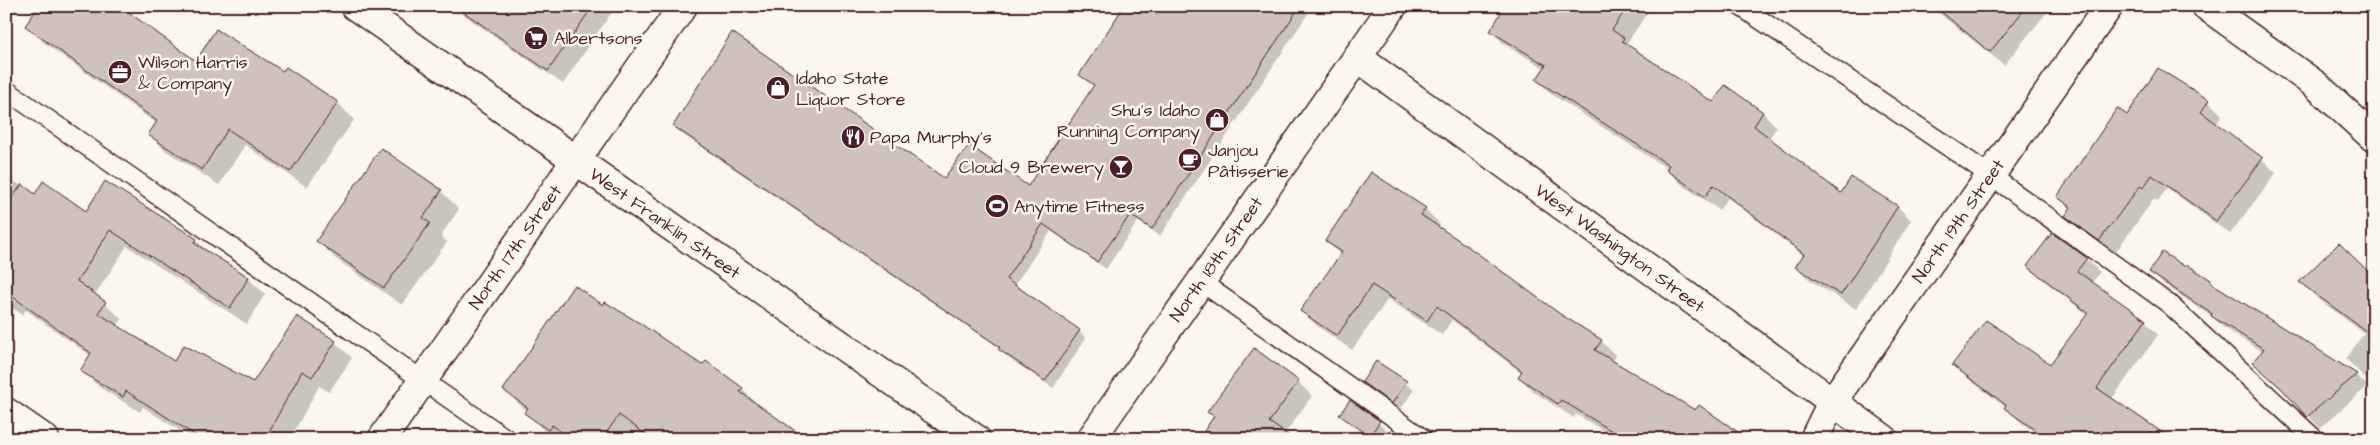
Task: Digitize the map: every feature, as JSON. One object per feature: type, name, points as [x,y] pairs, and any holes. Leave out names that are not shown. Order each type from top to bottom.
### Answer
[{"type":"street","name":"West Franklin Street","points":[[355,6],[976,439]]},
{"type":"street","name":"North 17th Street","points":[[382,439],[683,6]]},
{"type":"street","name":"North 18th Street","points":[[1091,439],[1392,6]]},
{"type":"street","name":"North 19th Street","points":[[1814,439],[1832,402],[2109,6]]},
{"type":"street","points":[[2206,6],[2316,85],[2374,138]]},
{"type":"street","name":"West Washington Street","points":[[1357,57],[1884,439]]},
{"type":"street","points":[[6,412],[45,439]]},
{"type":"street","points":[[6,429],[11,439]]},
{"type":"lane","points":[[1740,6],[1990,175],[2169,304],[2315,439]]},
{"type":"lane","points":[[6,90],[507,439]]},
{"type":"lane","points":[[1201,282],[1424,439]]},
{"type":"building","points":[[39,6],[120,6],[196,61],[216,29],[283,71],[286,67],[338,102],[290,172],[228,129],[202,170],[148,135],[157,121],[25,26]]},
{"type":"building","name":"Albertsons","points":[[455,6],[593,6],[548,71]]},
{"type":"building","points":[[1124,6],[1300,6],[1152,229],[1130,215],[1097,262],[1043,224],[1006,279],[1080,330],[1045,381],[998,349],[1000,347],[673,126],[732,32],[944,178],[969,145],[1028,186],[1094,85],[1079,75]]},
{"type":"building","points":[[1505,6],[1628,6],[1612,30],[1624,38],[1622,41],[1713,102],[1725,85],[1763,112],[1754,126],[1841,193],[1851,177],[1898,206],[1841,295],[1795,267],[1804,254],[1713,185],[1705,197],[1666,170],[1669,165],[1536,80],[1546,65],[1490,31]]},
{"type":"building","points":[[1934,6],[2027,6],[1990,52]]},
{"type":"building","points":[[2158,68],[2209,100],[2201,112],[2263,158],[2216,221],[2152,175],[2143,188],[2140,186],[2099,241],[2065,216],[2071,207],[2057,197],[2117,108],[2127,115]]},
{"type":"building","points":[[381,148],[442,190],[423,218],[430,223],[384,288],[316,241]]},
{"type":"building","points":[[1371,172],[1426,208],[1421,215],[1466,245],[1560,314],[1602,340],[1595,350],[1695,410],[1699,405],[1748,439],[1625,439],[1561,400],[1558,404],[1518,377],[1522,371],[1437,306],[1427,321],[1372,285],[1337,336],[1300,311],[1342,252],[1325,241]]},
{"type":"building","points":[[43,181],[86,211],[105,181],[197,239],[194,243],[249,277],[230,308],[110,230],[77,281],[106,302],[98,313],[174,361],[184,345],[253,382],[297,316],[336,341],[312,377],[302,371],[265,439],[201,439],[126,391],[123,397],[80,371],[91,353],[6,292],[6,207],[22,184],[35,194]]},
{"type":"building","points":[[2052,233],[2087,258],[2077,271],[2146,320],[2097,388],[2172,439],[2048,439],[2004,408],[2006,405],[1952,365],[1986,320],[2050,364],[2088,313],[2027,266]]},
{"type":"building","points":[[2339,243],[2374,277],[2374,337],[2299,282]]},
{"type":"building","points":[[2162,252],[2184,266],[2186,264],[2211,280],[2210,282],[2357,374],[2307,417],[2281,388],[2252,362],[2264,349],[2211,316],[2212,314],[2149,272]]},
{"type":"building","points":[[574,285],[603,305],[605,302],[641,324],[702,365],[706,361],[743,388],[740,392],[807,439],[652,439],[619,415],[602,439],[571,439],[552,425],[548,430],[524,413],[528,408],[503,390]]},
{"type":"building","points":[[1254,348],[1299,381],[1269,422],[1294,439],[1199,439],[1214,416],[1207,412]]},
{"type":"building","points":[[1376,361],[1407,381],[1392,404],[1362,382]]},
{"type":"building","points":[[1350,400],[1380,421],[1370,436],[1339,415]]},
{"type":"place","name":"Albertsons","points":[[536,38]]},
{"type":"place","name":"Wilson Harris & Company","points":[[120,72]]},
{"type":"place","name":"Idaho State Liquor Store","points":[[778,88]]},
{"type":"place","name":"Shu's Idaho Running Company","points":[[1217,120]]},
{"type":"place","name":"Papa Murphy's","points":[[853,137]]},
{"type":"place","name":"Janjou Pâtisserie","points":[[1190,160]]},
{"type":"place","name":"Cloud 9 Brewery","points":[[1121,167]]},
{"type":"place","name":"Anytime Fitness","points":[[997,206]]}]
